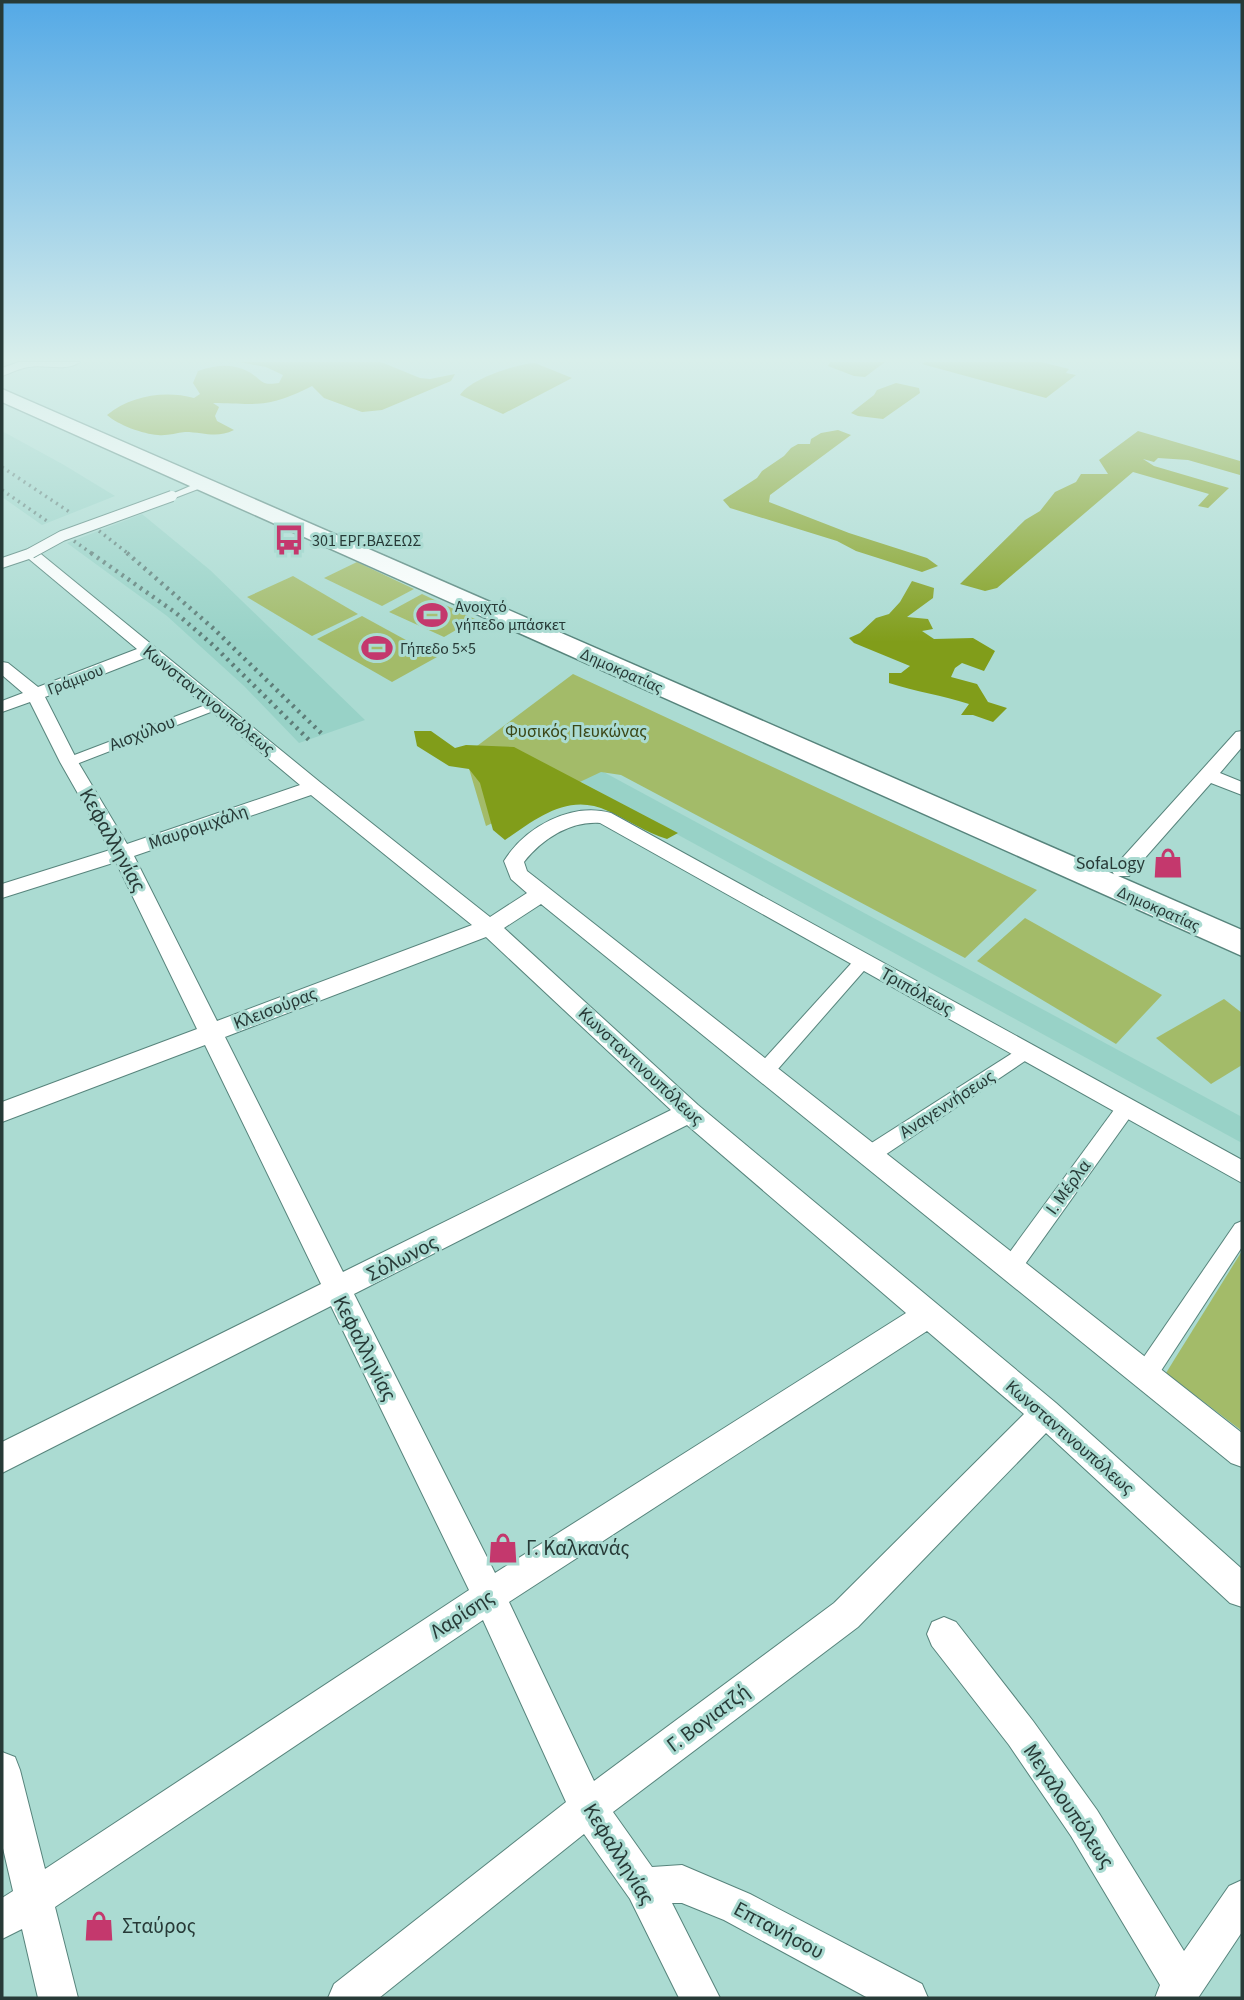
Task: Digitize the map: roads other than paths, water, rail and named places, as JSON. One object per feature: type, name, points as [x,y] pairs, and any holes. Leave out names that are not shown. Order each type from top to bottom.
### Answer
[{"type":"main road","name":"Δημοκρατίας","points":[[138,455],[1241,937]]},
{"type":"main road","name":"Δημοκρατίας","points":[[168,455],[1122,872],[1241,937]]},
{"type":"street","points":[[2,564],[31,553],[62,536],[202,484]]},
{"type":"street","name":"Κωνσταντινουπόλεως","points":[[31,553],[314,787],[490,927],[689,1112],[1045,1413],[1242,1591]]},
{"type":"street","name":"Γράμμου","points":[[2,707],[148,651]]},
{"type":"street","points":[[2,667],[35,694]]},
{"type":"street","name":"Κεφαλληνίας","points":[[35,694],[69,762],[122,853],[212,1032],[489,1596],[588,1808],[643,1886],[700,1998]]},
{"type":"street","name":"Αισχύλου","points":[[69,762],[216,705]]},
{"type":"street","points":[[1122,872],[1242,736]]},
{"type":"street","points":[[1209,775],[1242,789]]},
{"type":"street","name":"Μαυρομιχάλη","points":[[2,891],[314,787]]},
{"type":"street","name":"Τριπόλεως","points":[[542,893],[519,874],[514,861],[524,847],[573,817],[590,814],[604,817],[1242,1172]]},
{"type":"street","points":[[542,893],[1242,1452]]},
{"type":"street","name":"Κλεισούρας","points":[[2,1112],[490,927],[542,893]]},
{"type":"street","points":[[764,1072],[863,961]]},
{"type":"street","name":"Αναγεννήσεως","points":[[869,1155],[1026,1052]]},
{"type":"street","name":"Ι. Μέρλα","points":[[1011,1267],[1126,1108]]},
{"type":"street","name":"Σόλωνος","points":[[2,1458],[689,1112]]},
{"type":"street","points":[[1145,1375],[1242,1230]]},
{"type":"street","name":"Λαρίσης","points":[[2,1920],[489,1596],[927,1315]]},
{"type":"street","name":"Γ. Βογιατζή","points":[[348,1998],[588,1808],[846,1615],[1045,1413]]},
{"type":"street","name":"Μεγαλουπόλεως","points":[[944,1634],[1021,1733],[1083,1823],[1179,1992]]},
{"type":"street","points":[[2,1770],[58,1998]]},
{"type":"street","name":"Επτανήσου","points":[[643,1886],[682,1884],[693,1888],[737,1907],[908,1998]]},
{"type":"street","points":[[1179,1992],[1242,1899]]},
{"type":"railway","points":[[2,467],[71,513]]},
{"type":"railway","points":[[2,490],[47,521]]},
{"type":"railway","points":[[99,531],[130,555]]},
{"type":"railway","points":[[74,541],[94,555]]},
{"type":"railway","points":[[91,553],[176,613],[214,646],[309,740]]},
{"type":"railway","points":[[127,553],[214,629],[323,735]]},
{"type":"place","name":"301 ΕΡΓ.ΒΑΣΕΩΣ","points":[[289,540]]},
{"type":"place","name":"Ανοιχτό γήπεδο μπάσκετ","points":[[432,615]]},
{"type":"place","name":"Γήπεδο 5×5","points":[[377,648]]},
{"type":"place","name":"SofaLogy","points":[[1168,863]]},
{"type":"place","name":"Γ. Καλκανάς","points":[[503,1548]]},
{"type":"place","name":"Σταύρος","points":[[99,1926]]},
{"type":"park label","name":"Φυσικός Πευκώνας","points":[[576,731]]}]
